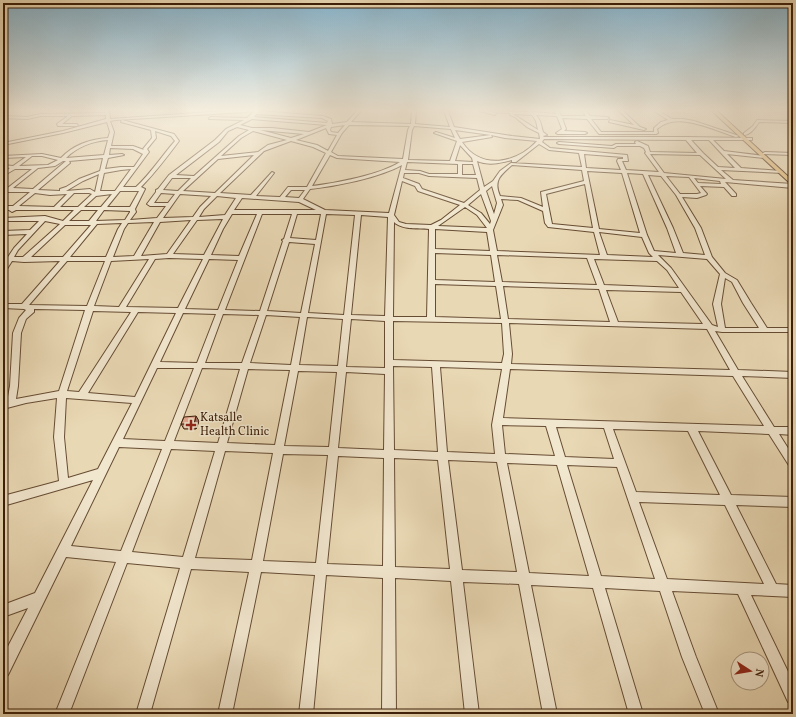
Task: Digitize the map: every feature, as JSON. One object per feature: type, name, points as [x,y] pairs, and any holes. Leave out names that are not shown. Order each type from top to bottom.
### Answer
[{"type":"main road","points":[[754,144],[793,179]]},
{"type":"main road","points":[[765,155],[793,185]]},
{"type":"street","points":[[3,166],[24,168],[53,165],[62,160],[65,156],[86,144]]},
{"type":"street","points":[[24,306],[92,228],[93,223],[102,209],[147,152],[145,149],[149,144]]},
{"type":"street","points":[[137,188],[152,174],[174,144]]},
{"type":"street","points":[[170,205],[150,204],[158,191],[171,176],[212,144]]},
{"type":"street","points":[[136,258],[158,221],[180,191],[231,144]]},
{"type":"street","points":[[169,256],[194,219],[254,158],[265,144]]},
{"type":"street","points":[[216,158],[242,156],[260,151],[272,144]]},
{"type":"street","points":[[309,144],[338,157],[348,159],[452,162],[475,160],[493,163],[517,158]]},
{"type":"street","points":[[143,714],[245,366],[285,240],[301,201],[333,144]]},
{"type":"street","points":[[390,714],[390,216],[405,161],[408,144]]},
{"type":"street","points":[[452,162],[457,144]]},
{"type":"street","points":[[462,144],[475,160],[483,191],[494,222]]},
{"type":"street","points":[[432,227],[443,221],[483,191],[494,182],[499,174],[517,158],[537,144]]},
{"type":"street","points":[[546,144],[549,149],[625,156],[627,159],[618,160],[624,171],[644,235],[652,253],[669,269],[709,328],[736,374],[793,464]]},
{"type":"street","points":[[588,144],[614,147],[616,145],[646,146],[647,153],[661,174],[678,195],[698,228],[709,257],[723,274],[735,281],[764,329]]},
{"type":"street","points":[[611,144],[619,155]]},
{"type":"street","points":[[692,144],[732,181]]},
{"type":"street","points":[[715,144],[739,169]]},
{"type":"street","points":[[98,194],[97,192],[108,147],[133,147],[140,149],[145,154]]},
{"type":"street","points":[[581,152],[596,230],[604,257]]},
{"type":"street","points":[[722,152],[765,155],[793,154]]},
{"type":"street","points":[[647,153],[701,154]]},
{"type":"street","points":[[3,175],[13,166],[31,155]]},
{"type":"street","points":[[4,158],[42,155],[62,160],[122,155]]},
{"type":"street","points":[[242,156],[254,158]]},
{"type":"street","points":[[281,199],[290,188],[308,188],[352,180],[398,166],[405,161]]},
{"type":"street","points":[[3,219],[68,162]]},
{"type":"street","points":[[460,162],[460,176]]},
{"type":"street","points":[[511,164],[644,172],[732,181],[793,185]]},
{"type":"street","points":[[3,194],[38,166]]},
{"type":"street","points":[[50,193],[68,189],[79,180],[114,167],[135,168]]},
{"type":"street","points":[[718,168],[781,172]]},
{"type":"street","points":[[402,171],[420,172],[429,175],[479,177]]},
{"type":"street","points":[[644,172],[670,228],[680,254]]},
{"type":"street","points":[[252,197],[272,173]]},
{"type":"street","points":[[73,176],[95,174]]},
{"type":"street","points":[[171,176],[194,178]]},
{"type":"street","points":[[678,195],[704,194],[690,176]]},
{"type":"street","points":[[400,179],[417,185],[420,190],[465,205],[479,214],[490,229],[508,354],[498,421],[499,448],[550,714]]},
{"type":"street","points":[[718,179],[734,195]]},
{"type":"street","points":[[490,229],[500,205],[494,189],[494,182]]},
{"type":"street","points":[[587,182],[542,192],[547,210],[548,223],[550,226],[644,235]]},
{"type":"street","points":[[697,184],[725,186]]},
{"type":"street","points":[[24,260],[79,208],[98,194],[118,190],[137,188],[142,189],[132,209],[133,212],[121,229],[109,259],[90,308],[62,394],[59,437],[64,484]]},
{"type":"street","points":[[8,190],[50,193],[90,191],[98,194]]},
{"type":"street","points":[[3,271],[11,260],[12,254],[16,249],[31,232],[73,191]]},
{"type":"street","points":[[158,191],[180,191],[301,201],[324,212]]},
{"type":"street","points":[[3,670],[138,400],[206,257],[240,196]]},
{"type":"street","points":[[498,197],[519,199],[547,210]]},
{"type":"street","points":[[3,208],[132,209]]},
{"type":"street","points":[[3,219],[44,219],[64,223],[93,223],[194,219],[229,214],[260,212],[324,212],[390,216],[401,225],[490,229]]},
{"type":"street","points":[[62,714],[260,212]]},
{"type":"street","points":[[225,714],[256,567],[324,212]]},
{"type":"street","points":[[306,714],[358,214]]},
{"type":"street","points":[[431,319],[432,227]]},
{"type":"street","points":[[3,233],[31,232]]},
{"type":"street","points":[[285,240],[319,242]]},
{"type":"street","points":[[432,251],[657,259]]},
{"type":"street","points":[[652,253],[709,257]]},
{"type":"street","points":[[3,259],[65,260],[169,256],[242,258]]},
{"type":"street","points":[[121,309],[153,257]]},
{"type":"street","points":[[590,257],[615,324]]},
{"type":"street","points":[[722,330],[717,304],[723,274]]},
{"type":"street","points":[[431,282],[682,290]]},
{"type":"street","points":[[3,306],[181,310],[389,319],[615,324],[709,328],[722,330],[793,330]]},
{"type":"street","points":[[7,405],[14,386],[16,333],[23,318],[31,310],[24,306]]},
{"type":"street","points":[[82,395],[136,309]]},
{"type":"street","points":[[154,365],[245,366],[342,370],[436,364],[793,376]]},
{"type":"street","points":[[436,364],[443,457],[472,714]]},
{"type":"street","points":[[7,405],[62,394],[138,400]]},
{"type":"street","points":[[498,421],[793,431]]},
{"type":"street","points":[[550,423],[636,714]]},
{"type":"street","points":[[608,425],[689,657],[712,714]]},
{"type":"street","points":[[691,427],[773,590]]},
{"type":"street","points":[[116,443],[333,453],[621,463]]},
{"type":"street","points":[[3,501],[101,473]]},
{"type":"street","points":[[633,497],[793,502]]},
{"type":"street","points":[[63,551],[188,563],[256,567],[793,591]]},
{"type":"street","points":[[742,589],[793,697]]},
{"type":"street","points":[[3,611],[40,597]]},
{"type":"building","points":[[196,416],[194,424],[181,424],[184,417]]},
{"type":"place","name":"Katsalle Health Clinic","points":[[191,425]]}]
